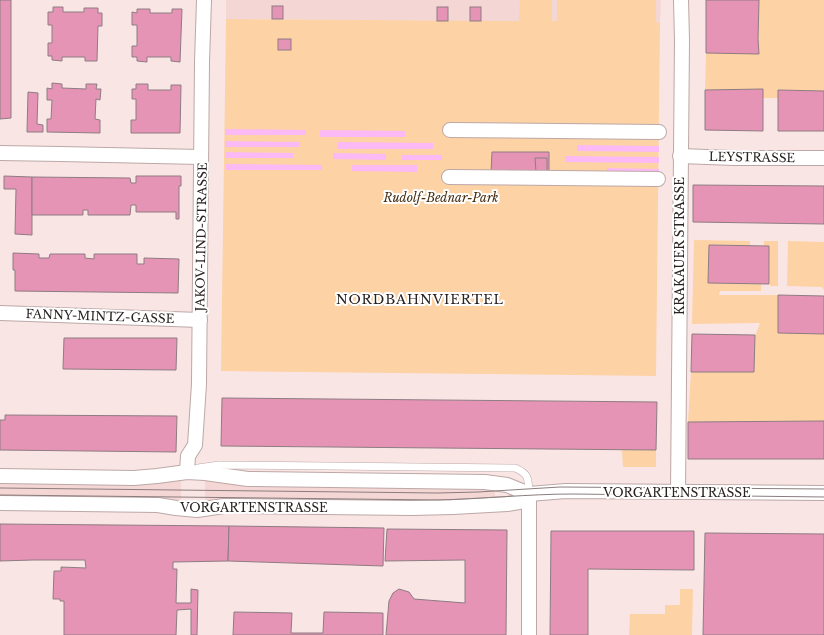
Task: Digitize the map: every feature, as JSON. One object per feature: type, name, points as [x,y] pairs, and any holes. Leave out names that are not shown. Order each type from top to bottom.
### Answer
[{"type":"street","name":"JAKOV-LIND-STRASSE","points":[[187,472],[188,456],[195,445],[199,384],[204,0]]},
{"type":"street","name":"KRAKAUER STRASSE","points":[[678,492],[682,40],[681,0]]},
{"type":"street","points":[[450,130],[659,132]]},
{"type":"street","points":[[0,153],[201,157]]},
{"type":"street","name":"LEYSTRASSE","points":[[680,156],[734,158],[824,158]]},
{"type":"street","points":[[450,177],[658,179]]},
{"type":"street","name":"FANNY-MINTZ-GASSE","points":[[0,313],[200,320]]},
{"type":"street","name":"VORGARTENSTRASSE","points":[[0,476],[134,478],[187,472],[248,479],[485,482],[507,485],[529,494],[566,491],[824,493]]},
{"type":"street","points":[[529,494],[529,635]]},
{"type":"street","name":"VORGARTENSTRASSE","points":[[0,503],[158,504],[176,508],[197,510],[224,506],[433,508],[507,504],[519,502],[529,494]]},
{"type":"shaded area","points":[[226,0],[661,0],[660,23],[226,19]]},
{"type":"shaded area","points":[[225,129],[306,130],[306,135],[225,135]]},
{"type":"shaded area","points":[[320,130],[405,131],[405,137],[320,137]]},
{"type":"shaded area","points":[[225,141],[300,142],[299,147],[225,147]]},
{"type":"shaded area","points":[[338,142],[433,143],[433,149],[337,149]]},
{"type":"shaded area","points":[[577,145],[659,146],[659,152],[577,151]]},
{"type":"shaded area","points":[[225,152],[293,153],[293,158],[226,158]]},
{"type":"shaded area","points":[[333,153],[386,154],[386,160],[333,159]]},
{"type":"shaded area","points":[[402,155],[442,155],[442,160],[402,160]]},
{"type":"shaded area","points":[[565,156],[659,157],[659,163],[565,162]]},
{"type":"shaded area","points":[[226,164],[322,165],[322,170],[226,170]]},
{"type":"shaded area","points":[[352,165],[417,165],[417,172],[352,171]]},
{"type":"shaded area","points":[[607,168],[659,169],[659,174],[607,174]]},
{"type":"shaded area","points":[[205,477],[495,489],[495,501],[205,505]]},
{"type":"shaded area","points":[[181,478],[181,504],[0,499],[0,480]]},
{"type":"green space","name":"Rudolf-Bednar-Park","points":[[520,0],[552,0],[552,21],[557,21],[557,0],[656,0],[656,22],[660,23],[656,376],[221,371],[226,19],[519,21]]},
{"type":"green space","points":[[759,0],[824,0],[824,91],[778,90],[778,98],[763,98],[763,89],[705,90],[706,53],[759,53]]},
{"type":"green space","points":[[694,240],[750,241],[750,246],[709,245],[708,283],[761,284],[761,291],[720,291],[719,295],[778,295],[778,333],[824,334],[824,421],[688,422],[691,372],[754,372],[755,336],[760,323],[692,324]]},
{"type":"green space","points":[[764,241],[778,241],[778,286],[770,286],[769,246],[764,246]]},
{"type":"green space","points":[[788,241],[824,242],[824,290],[822,287],[787,286]]},
{"type":"green space","points":[[622,450],[656,450],[656,467],[623,467]]},
{"type":"green space","points":[[680,589],[693,589],[692,635],[629,635],[630,614],[665,614],[665,605],[680,605]]},
{"type":"building","points":[[0,0],[11,0],[11,118],[0,119]]},
{"type":"building","points":[[706,0],[759,0],[759,54],[706,53]]},
{"type":"building","points":[[272,6],[283,6],[283,19],[272,19]]},
{"type":"building","points":[[53,7],[63,7],[63,12],[84,12],[84,8],[98,8],[98,13],[102,13],[102,26],[98,26],[97,61],[85,61],[85,57],[62,57],[62,61],[52,60],[52,56],[48,56],[48,43],[52,43],[52,25],[48,25],[48,12],[53,12]]},
{"type":"building","points":[[437,7],[448,7],[448,21],[437,21]]},
{"type":"building","points":[[470,7],[481,7],[481,21],[470,21]]},
{"type":"building","points":[[137,9],[150,9],[150,13],[172,13],[172,9],[182,9],[180,62],[171,61],[171,57],[147,57],[147,62],[137,61],[137,57],[132,57],[132,46],[137,46],[137,25],[132,25],[132,12],[137,13]]},
{"type":"building","points":[[278,39],[291,39],[291,50],[278,50]]},
{"type":"building","points":[[52,83],[62,84],[62,88],[86,89],[86,84],[97,84],[96,89],[101,89],[100,100],[96,99],[95,119],[100,120],[100,133],[47,132],[47,119],[51,119],[52,100],[47,100],[47,88],[52,89]]},
{"type":"building","points":[[136,84],[148,84],[148,90],[171,90],[171,85],[181,85],[180,133],[131,133],[131,120],[136,120],[136,99],[132,99],[132,89],[136,89]]},
{"type":"building","points":[[763,89],[763,131],[705,130],[705,90]]},
{"type":"building","points":[[778,90],[824,91],[824,131],[778,131]]},
{"type":"building","points":[[28,92],[38,93],[37,124],[43,125],[43,132],[27,132]]},
{"type":"building","points":[[492,152],[549,152],[549,173],[491,173]]},
{"type":"building","points":[[535,158],[547,158],[547,172],[536,172]]},
{"type":"building","points":[[4,176],[32,177],[32,235],[15,234],[16,189],[4,189]]},
{"type":"building","points":[[136,176],[181,176],[181,186],[179,186],[179,219],[176,219],[176,212],[136,212],[136,205],[131,205],[130,215],[88,215],[88,210],[83,210],[83,215],[32,215],[32,177],[130,178],[131,183],[136,183]]},
{"type":"building","points":[[693,185],[824,186],[824,224],[693,222]]},
{"type":"building","points":[[709,245],[769,246],[769,284],[708,283]]},
{"type":"building","points":[[13,253],[39,254],[39,258],[49,258],[50,254],[85,254],[85,258],[94,259],[94,254],[137,254],[137,264],[144,264],[144,258],[179,259],[178,293],[15,291]]},
{"type":"building","points":[[778,295],[824,296],[824,334],[778,333]]},
{"type":"building","points":[[692,334],[755,335],[754,372],[691,372]]},
{"type":"building","points":[[64,338],[177,338],[176,370],[63,369]]},
{"type":"building","points":[[222,398],[657,402],[656,450],[221,446]]},
{"type":"building","points":[[5,415],[177,416],[176,452],[0,450],[0,420],[5,420]]},
{"type":"building","points":[[824,421],[824,459],[688,459],[688,422]]},
{"type":"building","points":[[0,524],[229,526],[228,561],[173,562],[173,569],[177,569],[176,603],[191,603],[191,589],[198,590],[197,635],[191,635],[191,609],[177,610],[176,635],[64,635],[64,601],[60,601],[60,599],[53,599],[54,571],[61,571],[61,567],[86,568],[85,560],[0,561]]},
{"type":"building","points":[[229,526],[384,528],[383,566],[228,561]]},
{"type":"building","points":[[387,529],[507,530],[506,635],[386,635],[389,601],[393,593],[399,589],[409,592],[414,599],[465,603],[465,560],[385,561]]},
{"type":"building","points":[[551,531],[694,531],[694,570],[588,569],[588,635],[550,635]]},
{"type":"building","points":[[705,533],[824,534],[824,635],[703,635]]},
{"type":"building","points":[[234,612],[292,613],[291,633],[323,633],[324,612],[383,613],[383,635],[233,635]]},
{"type":"tram line","points":[[0,488],[437,493],[560,487],[824,489]]},
{"type":"tram line","points":[[0,495],[438,500],[573,494],[824,497]]},
{"type":"district","name":"NORDBAHNVIERTEL","points":[[420,299]]}]
